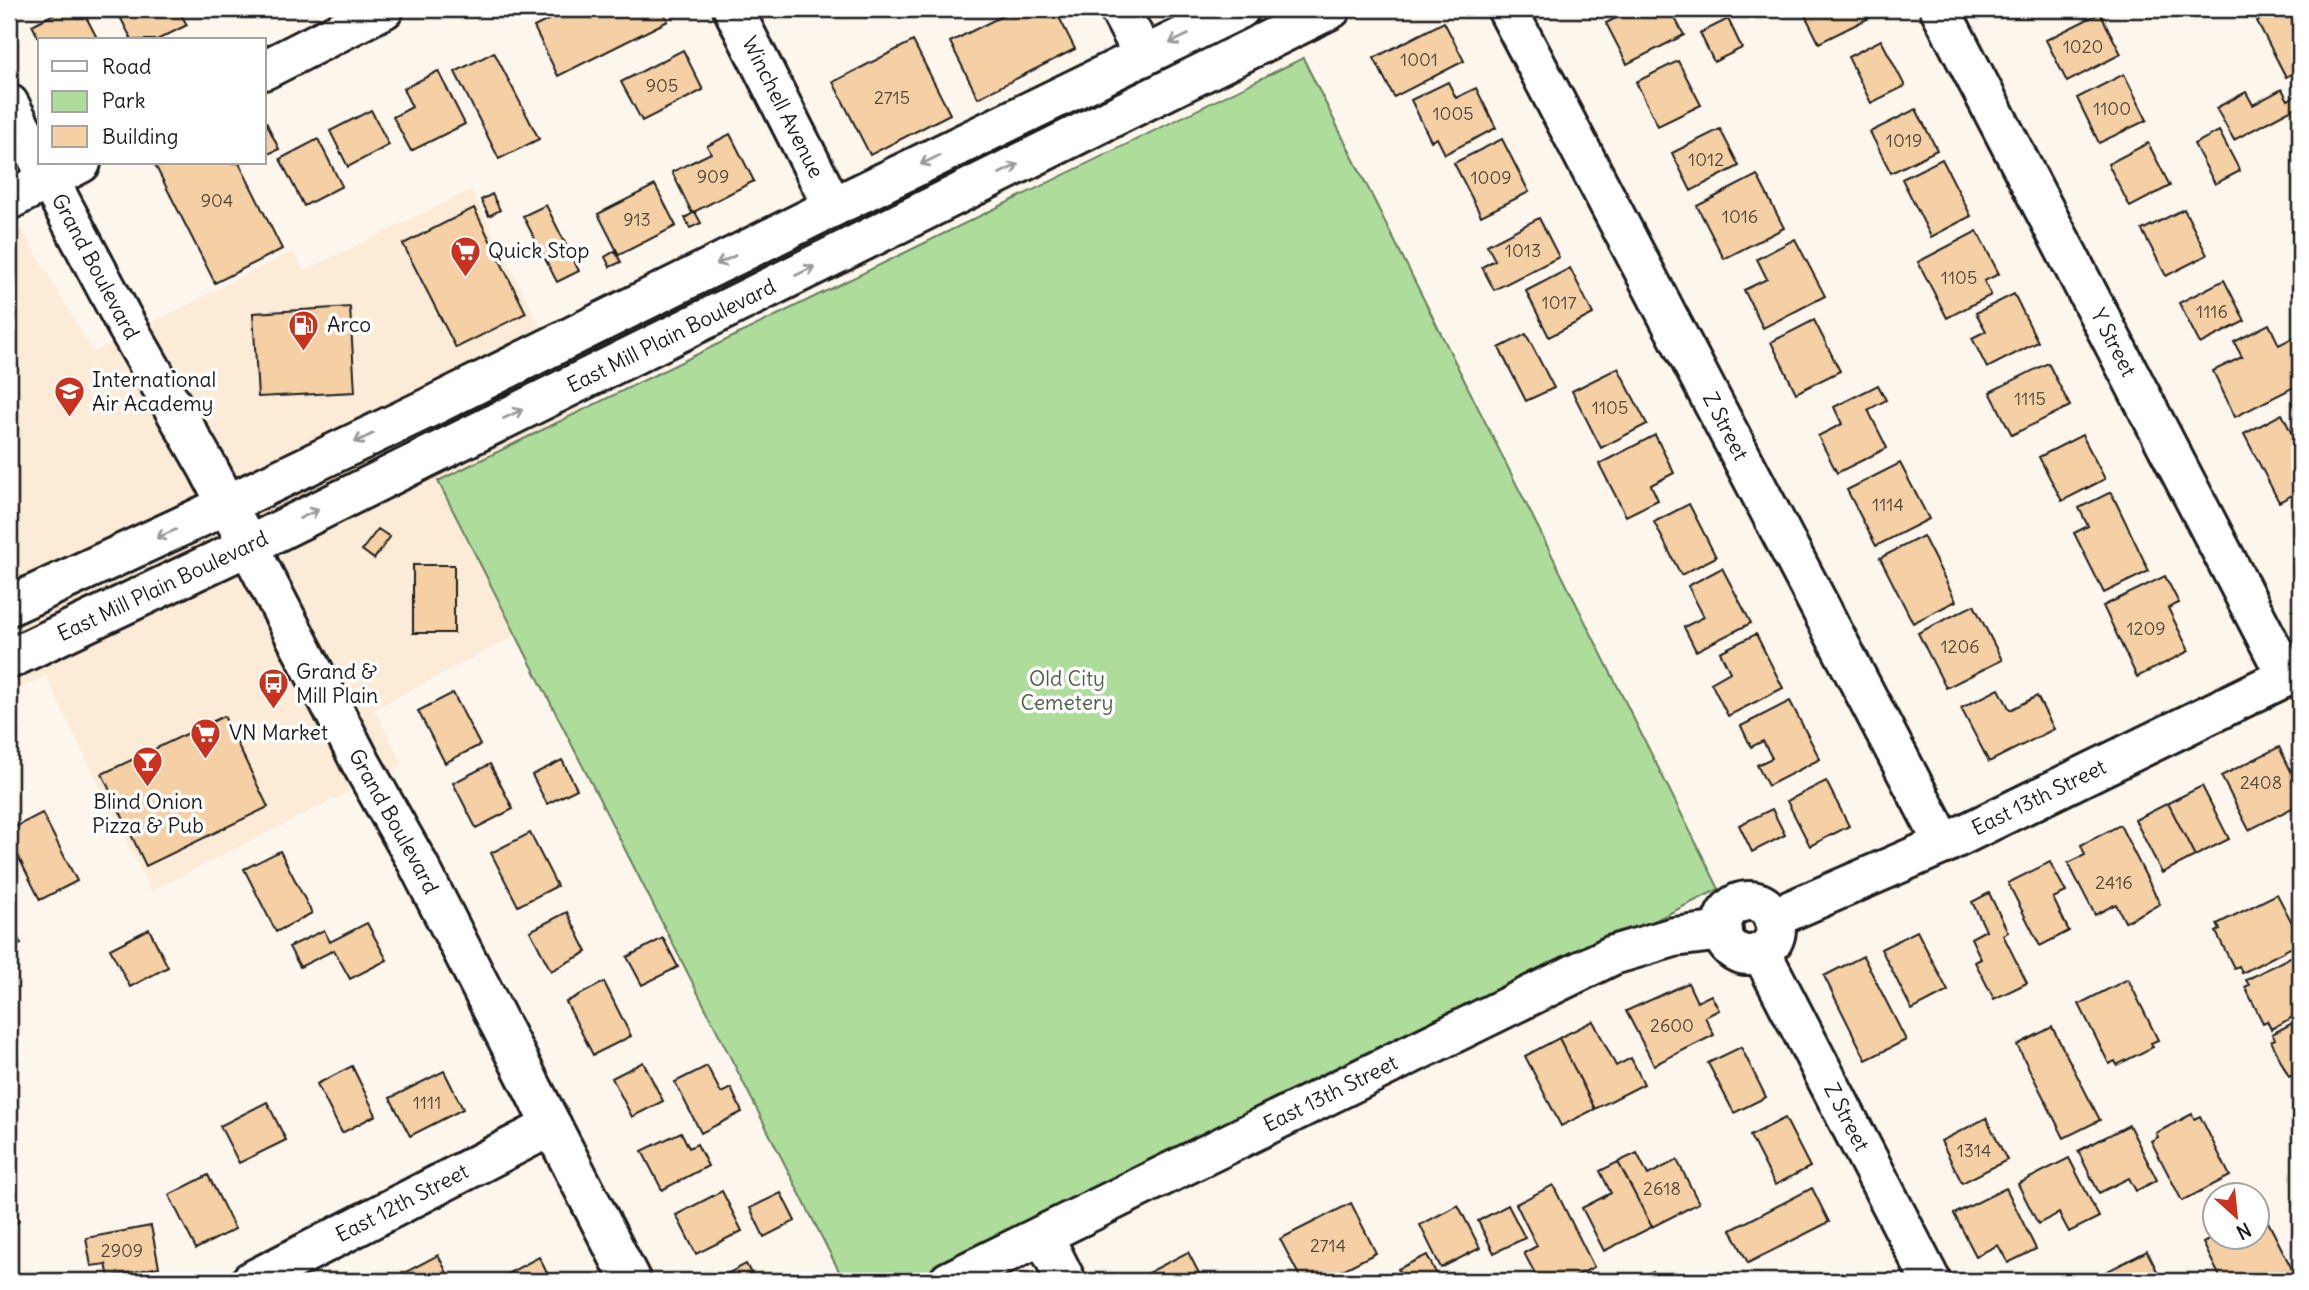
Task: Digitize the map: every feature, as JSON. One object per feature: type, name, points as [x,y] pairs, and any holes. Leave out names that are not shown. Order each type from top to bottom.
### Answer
[{"type":"street","points":[[266,69],[384,9]]},
{"type":"street","name":"Winchell Avenue","points":[[733,9],[832,207]]},
{"type":"street","points":[[1119,9],[1144,56]]},
{"type":"street","name":"East Mill Plain Boulevard","points":[[9,607],[227,504],[1240,9]]},
{"type":"street","name":"East Mill Plain Boulevard","points":[[9,659],[248,546],[1331,9]]},
{"type":"street","name":"Z Street","points":[[1507,9],[1944,844]]},
{"type":"street","name":"Y Street","points":[[1940,9],[2293,673]]},
{"type":"street","name":"Grand Boulevard","points":[[9,104],[38,161]]},
{"type":"street","name":"Grand Boulevard","points":[[40,164],[227,504],[361,764],[418,864],[631,1281]]},
{"type":"street","points":[[9,200],[80,164]]},
{"type":"street","name":"East 13th Street","points":[[949,1281],[1614,955],[1674,937],[1723,931],[1727,943],[1734,950],[1750,955],[1767,935],[1944,844],[2293,673]]},
{"type":"street","name":"Z Street","points":[[1767,935],[1931,1281]]},
{"type":"street","name":"East 12th Street","points":[[251,1281],[552,1126]]},
{"type":"street","points":[[1042,1235],[1066,1281]]},
{"type":"shaded area","points":[[471,190],[583,411],[438,481],[516,635],[374,709],[403,765],[151,891],[46,676],[9,693],[9,236],[22,229],[93,353],[293,251],[304,271]]},
{"type":"green space","name":"Old City Cemetery","points":[[1303,58],[1719,889],[920,1281],[844,1281],[438,481]]},
{"type":"building","points":[[64,9],[82,9],[97,38],[38,38],[32,25]]},
{"type":"building","points":[[116,9],[178,9],[187,25],[161,38],[131,38]]},
{"type":"building","points":[[570,9],[662,9],[668,21],[558,76],[534,27]]},
{"type":"building","points":[[1016,9],[1055,9],[1075,49],[978,98],[950,42]]},
{"type":"building","points":[[1624,9],[1670,9],[1684,35],[1627,64],[1606,23],[1626,13]]},
{"type":"building","points":[[1802,9],[1864,9],[1869,18],[1819,43]]},
{"type":"building","points":[[2282,9],[2300,9],[2300,69],[2286,77],[2257,21]]},
{"type":"building","points":[[2100,13],[2121,54],[2067,82],[2046,40]]},
{"type":"building","points":[[1728,19],[1742,48],[1714,62],[1700,33]]},
{"type":"building","points":[[1444,22],[1464,61],[1394,97],[1374,58]]},
{"type":"building","points":[[1881,40],[1905,86],[1871,103],[1848,57]]},
{"type":"building","points":[[913,41],[950,114],[870,155],[833,82]]},
{"type":"building","points":[[683,50],[703,90],[642,121],[621,82]]},
{"type":"building","points":[[494,52],[539,139],[499,159],[455,72]]},
{"type":"building","points":[[1678,61],[1701,105],[1658,126],[1636,82]]},
{"type":"building","points":[[438,71],[465,124],[411,151],[393,117],[412,107],[403,89]]},
{"type":"building","points":[[2124,74],[2147,120],[2099,143],[2077,98]]},
{"type":"building","points":[[1448,82],[1456,98],[1476,88],[1496,128],[1445,154],[1437,138],[1431,141],[1411,100]]},
{"type":"building","points":[[2282,89],[2288,100],[2300,93],[2300,114],[2296,107],[2234,140],[2216,108],[2246,92],[2253,105]]},
{"type":"building","points":[[1916,109],[1937,150],[1891,173],[1870,132]]},
{"type":"building","points":[[371,110],[389,145],[348,167],[330,131]]},
{"type":"building","points":[[266,122],[279,149],[266,155]]},
{"type":"building","points":[[1720,129],[1739,166],[1691,191],[1672,153]]},
{"type":"building","points":[[2219,131],[2240,171],[2215,184],[2194,144]]},
{"type":"building","points":[[730,134],[754,181],[692,213],[672,172],[711,153],[707,146]]},
{"type":"building","points":[[318,139],[342,186],[304,206],[280,159]]},
{"type":"building","points":[[1502,139],[1529,192],[1481,216],[1454,163]]},
{"type":"building","points":[[2148,143],[2170,186],[2130,207],[2108,164]]},
{"type":"building","points":[[1942,159],[1971,216],[1931,237],[1902,179]]},
{"type":"building","points":[[155,164],[240,164],[282,249],[215,283]]},
{"type":"building","points":[[1757,175],[1784,228],[1724,259],[1697,206]]},
{"type":"building","points":[[655,185],[676,226],[619,255],[598,214]]},
{"type":"building","points":[[492,194],[500,210],[489,216],[481,200]]},
{"type":"building","points":[[546,205],[579,271],[557,282],[523,216]]},
{"type":"building","name":"Quick Stop","points":[[474,208],[526,313],[456,348],[403,244]]},
{"type":"building","points":[[2184,209],[2207,255],[2166,276],[2142,230]]},
{"type":"building","points":[[695,212],[701,223],[690,228],[685,218]]},
{"type":"building","points":[[1539,218],[1559,257],[1494,290],[1482,267],[1495,260],[1487,245]]},
{"type":"building","points":[[1977,231],[1999,274],[1984,281],[1991,295],[1947,318],[1918,262]]},
{"type":"building","points":[[1795,239],[1825,296],[1763,328],[1744,290],[1767,279],[1757,259]]},
{"type":"building","points":[[615,251],[621,262],[610,267],[605,257]]},
{"type":"building","points":[[1570,268],[1593,314],[1549,337],[1526,291]]},
{"type":"building","points":[[2224,280],[2245,321],[2200,344],[2179,303]]},
{"type":"building","points":[[2014,294],[2038,342],[1987,368],[1972,338],[1986,331],[1976,313]]},
{"type":"building","name":"Arco","points":[[350,307],[355,392],[258,397],[253,313]]},
{"type":"building","points":[[1814,320],[1840,371],[1796,393],[1771,342]]},
{"type":"building","points":[[2269,324],[2279,345],[2298,335],[2300,384],[2235,417],[2213,371],[2242,357],[2234,342]]},
{"type":"building","points":[[1526,334],[1554,388],[1526,401],[1499,348]]},
{"type":"building","points":[[2048,363],[2070,406],[2012,435],[1990,392]]},
{"type":"building","points":[[1618,368],[1647,424],[1601,448],[1572,391]]},
{"type":"building","points":[[1878,385],[1886,400],[1868,410],[1887,448],[1837,473],[1818,436],[1842,424],[1834,407]]},
{"type":"building","points":[[2282,414],[2300,450],[2300,491],[2279,502],[2244,434]]},
{"type":"building","points":[[1655,435],[1674,473],[1651,485],[1658,500],[1626,516],[1599,464]]},
{"type":"building","points":[[2082,435],[2105,479],[2062,501],[2039,457]]},
{"type":"building","points":[[1900,463],[1929,519],[1876,546],[1847,490]]},
{"type":"building","points":[[2111,492],[2149,571],[2104,593],[2074,533],[2088,526],[2079,508]]},
{"type":"building","points":[[1689,504],[1716,557],[1681,575],[1654,522]]},
{"type":"building","points":[[2300,524],[2300,544],[2292,528]]},
{"type":"building","points":[[378,529],[390,537],[374,559],[362,550]]},
{"type":"building","points":[[1923,536],[1956,601],[1913,623],[1880,558]]},
{"type":"building","points":[[413,565],[454,565],[454,633],[413,633]]},
{"type":"building","points":[[1722,568],[1751,623],[1696,651],[1684,627],[1704,617],[1688,586]]},
{"type":"building","points":[[2165,576],[2179,603],[2168,608],[2189,651],[2137,677],[2103,606]]},
{"type":"building","points":[[1974,605],[2002,660],[1946,688],[1918,633]]},
{"type":"building","points":[[1756,634],[1783,688],[1728,716],[1711,683],[1730,672],[1720,652]]},
{"type":"building","points":[[1999,689],[2010,710],[2037,696],[2054,729],[1989,762],[1961,708]]},
{"type":"building","points":[[453,693],[480,745],[445,763],[418,711]]},
{"type":"building","points":[[1790,701],[1820,759],[1768,786],[1757,765],[1772,758],[1763,741],[1751,747],[1741,726]]},
{"type":"building","points":[[224,716],[268,807],[146,866],[102,774]]},
{"type":"building","points":[[2279,747],[2300,789],[2300,804],[2249,830],[2221,776]]},
{"type":"building","points":[[562,760],[577,789],[547,804],[532,775]]},
{"type":"building","points":[[490,764],[513,809],[476,828],[453,783]]},
{"type":"building","points":[[1826,781],[1849,826],[1810,846],[1787,801]]},
{"type":"building","points":[[2202,786],[2229,839],[2195,856],[2168,803]]},
{"type":"building","points":[[2168,803],[2195,856],[2162,873],[2135,820]]},
{"type":"building","points":[[1772,809],[1785,835],[1752,852],[1739,825]]},
{"type":"building","points":[[42,813],[77,881],[40,900],[9,838],[9,830]]},
{"type":"building","points":[[2120,825],[2160,904],[2125,922],[2116,904],[2095,915],[2068,863],[2085,855],[2081,845]]},
{"type":"building","points":[[530,833],[557,886],[518,906],[491,853]]},
{"type":"building","points":[[280,851],[312,913],[276,932],[244,869]]},
{"type":"building","points":[[2050,862],[2066,892],[2053,898],[2069,931],[2040,946],[2008,883]]},
{"type":"building","points":[[1989,893],[2008,932],[2003,935],[2027,983],[1994,999],[1975,962],[1981,959],[1971,938],[1986,930],[1972,902]]},
{"type":"building","points":[[2277,894],[2300,938],[2300,943],[2242,973],[2239,966],[2234,968],[2216,932],[2220,930],[2217,924]]},
{"type":"building","points":[[567,912],[587,952],[551,971],[530,931]]},
{"type":"building","points":[[9,921],[21,944],[9,950]]},
{"type":"building","points":[[367,923],[387,960],[350,979],[334,950],[300,967],[289,947],[324,930],[330,942]]},
{"type":"building","points":[[149,929],[168,967],[130,987],[110,949]]},
{"type":"building","points":[[1917,931],[1948,991],[1912,1010],[1881,949]]},
{"type":"building","points":[[663,938],[678,967],[642,985],[627,957]]},
{"type":"building","points":[[2300,952],[2300,1013],[2271,1029],[2267,1021],[2263,1023],[2245,987],[2249,985],[2246,980]]},
{"type":"building","points":[[1863,956],[1906,1040],[1866,1060],[1824,976]]},
{"type":"building","points":[[2128,979],[2158,1040],[2151,1043],[2153,1047],[2117,1065],[2115,1061],[2109,1064],[2079,1004]]},
{"type":"building","points":[[604,982],[631,1036],[593,1055],[566,1002]]},
{"type":"building","points":[[1688,983],[1697,1002],[1711,995],[1719,1010],[1705,1017],[1714,1035],[1654,1065],[1626,1011]]},
{"type":"building","points":[[2300,1019],[2300,1080],[2297,1082],[2293,1075],[2289,1077],[2271,1041],[2275,1039],[2272,1034]]},
{"type":"building","points":[[1593,1021],[1616,1066],[1631,1058],[1644,1084],[1595,1109],[1559,1038]]},
{"type":"building","points":[[2052,1027],[2100,1120],[2064,1138],[2017,1045]]},
{"type":"building","points":[[1559,1038],[1595,1109],[1561,1126],[1525,1056]]},
{"type":"building","points":[[1741,1047],[1766,1097],[1734,1113],[1708,1063]]},
{"type":"building","points":[[643,1062],[663,1101],[632,1117],[612,1078]]},
{"type":"building","points":[[352,1066],[376,1115],[342,1133],[317,1084]]},
{"type":"building","points":[[707,1066],[721,1093],[731,1088],[742,1112],[701,1133],[675,1082]]},
{"type":"building","points":[[444,1071],[463,1109],[410,1136],[390,1098]]},
{"type":"building","points":[[267,1102],[286,1140],[239,1163],[220,1126]]},
{"type":"building","points":[[2192,1114],[2194,1119],[2200,1116],[2230,1176],[2218,1182],[2200,1182],[2200,1192],[2182,1201],[2151,1141],[2158,1137],[2156,1133]]},
{"type":"building","points":[[1785,1118],[1810,1167],[1775,1185],[1750,1136]]},
{"type":"building","points":[[1986,1118],[2007,1160],[1962,1183],[1941,1141]]},
{"type":"building","points":[[2129,1125],[2157,1180],[2136,1191],[2129,1178],[2099,1193],[2078,1151]]},
{"type":"building","points":[[681,1132],[689,1148],[697,1144],[708,1166],[662,1190],[642,1151]]},
{"type":"building","points":[[1637,1153],[1648,1175],[1677,1160],[1699,1203],[1652,1227],[1618,1162]]},
{"type":"building","points":[[2069,1158],[2099,1217],[2069,1232],[2059,1213],[2038,1224],[2018,1184]]},
{"type":"building","points":[[1618,1162],[1652,1227],[1604,1251],[1582,1208],[1611,1193],[1600,1171]]},
{"type":"building","points":[[208,1175],[235,1229],[196,1249],[169,1195]]},
{"type":"building","points":[[1553,1185],[1594,1267],[1566,1281],[1539,1281],[1524,1253],[1537,1246],[1516,1204]]},
{"type":"building","points":[[1812,1188],[1829,1222],[1748,1263],[1731,1230]]},
{"type":"building","points":[[2006,1188],[2036,1249],[2008,1263],[1998,1245],[1976,1256],[1954,1214]]},
{"type":"building","points":[[722,1191],[742,1231],[696,1254],[676,1215]]},
{"type":"building","points":[[781,1193],[795,1221],[764,1237],[750,1208]]},
{"type":"building","points":[[9,1201],[19,1221],[9,1227]]},
{"type":"building","points":[[1351,1203],[1376,1253],[1321,1281],[1302,1281],[1280,1239]]},
{"type":"building","points":[[1458,1205],[1480,1248],[1441,1268],[1420,1225]]},
{"type":"building","points":[[1508,1205],[1525,1238],[1494,1253],[1478,1221]]},
{"type":"building","points":[[151,1226],[159,1267],[109,1277],[106,1264],[91,1266],[86,1238]]},
{"type":"building","points":[[2270,1226],[2298,1281],[2222,1281],[2208,1252],[2270,1252]]},
{"type":"building","points":[[2147,1251],[2162,1281],[2088,1281]]},
{"type":"building","points":[[1188,1252],[1203,1281],[1136,1279]]},
{"type":"building","points":[[438,1255],[451,1281],[389,1281]]},
{"type":"building","points":[[1427,1255],[1440,1281],[1404,1281],[1398,1269]]},
{"type":"building","points":[[539,1257],[551,1281],[503,1281],[501,1277]]},
{"type":"building","points":[[746,1264],[755,1281],[713,1281]]},
{"type":"building","points":[[1653,1271],[1658,1281],[1633,1281]]},
{"type":"place","name":"Quick Stop","points":[[465,278]]},
{"type":"place","name":"Arco","points":[[304,352]]},
{"type":"place","name":"International Air Academy","points":[[69,419]]},
{"type":"place","name":"Grand & Mill Plain","points":[[273,711]]},
{"type":"place","name":"VN Market","points":[[206,760]]},
{"type":"place","name":"Blind Onion Pizza & Pub","points":[[148,789]]}]
